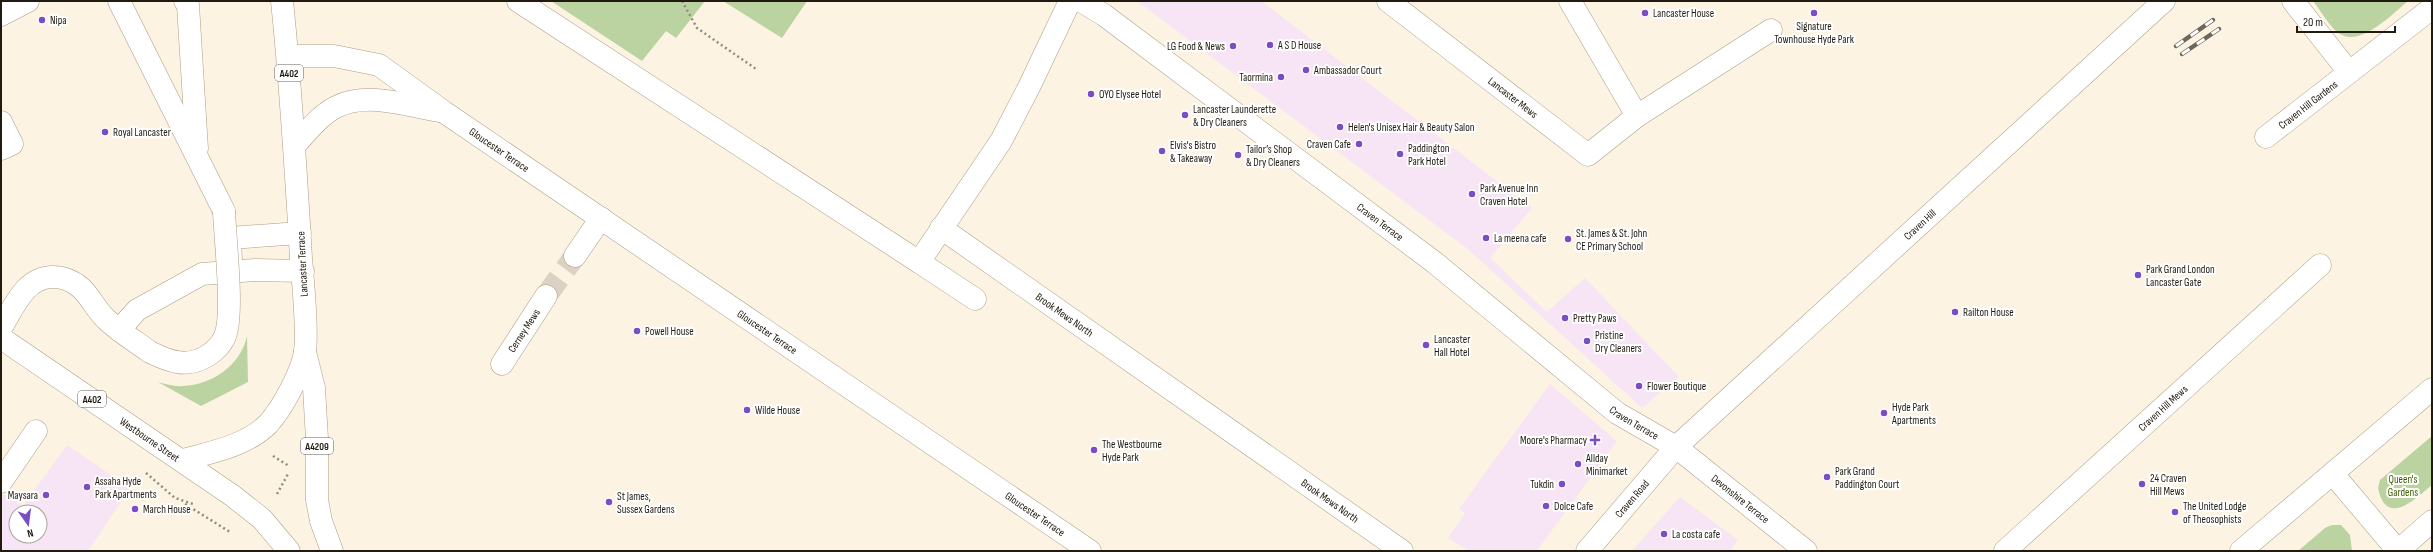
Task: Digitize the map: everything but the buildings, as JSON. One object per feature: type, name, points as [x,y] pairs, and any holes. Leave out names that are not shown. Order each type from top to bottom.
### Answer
[{"type":"street","points":[[1,15],[28,1]]},
{"type":"street","points":[[1,328],[24,290],[33,281],[46,277],[58,277],[70,280],[81,288],[106,319],[150,352],[166,360],[182,364],[197,362],[214,351],[225,336],[228,316],[224,211],[119,1]]},
{"type":"street","points":[[186,1],[188,5],[198,159]]},
{"type":"street","name":"Lancaster Terrace","points":[[183,460],[252,438],[268,424],[282,407],[290,391],[305,352],[303,271],[295,145],[282,1]]},
{"type":"street","points":[[518,1],[975,299]]},
{"type":"street","points":[[919,262],[1001,141],[1029,87],[1070,1]]},
{"type":"street","name":"Craven Terrace","points":[[1080,1],[1104,15],[1377,218],[1434,262],[1617,413],[1676,447]]},
{"type":"street","name":"Lancaster Mews","points":[[1388,1],[1588,155],[1638,116],[1771,30]]},
{"type":"street","points":[[1570,1],[1638,116]]},
{"type":"street","name":"Craven Hill","points":[[1676,447],[2164,1]]},
{"type":"street","points":[[2293,1],[2349,72]]},
{"type":"street","name":"Craven Hill Gardens","points":[[2266,137],[2432,8]]},
{"type":"street","name":"Gloucester Terrace","points":[[288,56],[334,56],[379,65],[444,112],[601,218],[1063,542],[1090,551]]},
{"type":"street","name":"Gloucester Terrace","points":[[295,145],[324,115],[336,107],[368,99],[444,112]]},
{"type":"street","points":[[1,122],[12,144],[1,149]]},
{"type":"street","points":[[575,256],[601,218]]},
{"type":"street","name":"Brook Mews North","points":[[941,228],[1402,551]]},
{"type":"street","points":[[231,272],[230,238],[300,233]]},
{"type":"street","name":"Craven Hill Mews","points":[[2005,551],[2320,265]]},
{"type":"street","points":[[119,330],[137,310],[202,274],[303,271]]},
{"type":"street","name":"Cerney Mews","points":[[502,364],[546,296]]},
{"type":"street","name":"Westbourne Street","points":[[1,338],[183,460],[233,496],[279,537],[289,551]]},
{"type":"street","name":"A4209","points":[[305,352],[314,388],[317,439],[317,500],[332,551]]},
{"type":"street","points":[[2242,551],[2432,389]]},
{"type":"street","points":[[1,482],[36,431]]},
{"type":"street","name":"Craven Road","points":[[1588,551],[1676,447]]},
{"type":"street","name":"Devonshire Terrace","points":[[1676,447],[1806,551]]},
{"type":"street","points":[[2333,474],[2398,551],[2432,522]]},
{"type":"path","points":[[682,1],[697,28],[756,69]]},
{"type":"path","points":[[272,456],[292,468],[276,495]]},
{"type":"path","points":[[183,502],[234,535]]},
{"type":"shaded area","points":[[1137,1],[1261,1],[1532,208],[1490,258],[1547,312],[1585,278],[1679,377],[1642,408],[1469,250]]},
{"type":"shaded area","points":[[1550,384],[1617,441],[1537,551],[1469,551],[1448,538],[1465,513],[1459,509]]},
{"type":"shaded area","points":[[67,445],[130,488],[88,551],[1,551],[1,493],[20,504],[8,504],[8,544],[48,544],[48,504],[24,504]]},
{"type":"shaded area","points":[[1680,497],[1738,540],[1730,551],[1632,551]]},
{"type":"green space","points":[[551,1],[705,1],[676,38],[666,31],[642,61]]},
{"type":"green space","points":[[723,1],[807,1],[782,38]]},
{"type":"green space","points":[[2313,1],[2408,1],[2385,21],[2367,33],[2348,37],[2340,34],[2333,28]]},
{"type":"green space","points":[[247,336],[248,382],[201,406],[158,382],[174,386],[194,385],[204,382],[224,372],[239,356]]},
{"type":"green space","name":"Queen's Gardens","points":[[2432,436],[2432,485],[2410,503],[2402,507],[2394,508],[2387,506],[2382,500],[2378,488],[2380,480]]},
{"type":"green space","points":[[2332,525],[2341,525],[2350,535],[2352,551],[2298,551],[2325,528]]},
{"type":"tunnel","points":[[546,296],[575,256]]},
{"type":"railway","points":[[2176,46],[2213,20]]},
{"type":"railway","points":[[2182,54],[2219,29]]},
{"type":"place","name":"Lancaster House","points":[[1645,13]]},
{"type":"place","name":"Signature Townhouse Hyde Park","points":[[1814,13]]},
{"type":"place","name":"Nipa","points":[[42,20]]},
{"type":"place","name":"A S D House","points":[[1270,45]]},
{"type":"place","name":"LG Food & News","points":[[1233,46]]},
{"type":"place","name":"Ambassador Court","points":[[1306,70]]},
{"type":"place","name":"Taormina","points":[[1281,77]]},
{"type":"place","name":"OYO Elysee Hotel","points":[[1091,94]]},
{"type":"place","name":"Lancaster Launderette & Dry Cleaners","points":[[1185,115]]},
{"type":"place","name":"Helen's Unisex Hair & Beauty Salon","points":[[1340,127]]},
{"type":"place","name":"Royal Lancaster","points":[[105,132]]},
{"type":"place","name":"Craven Cafe","points":[[1359,144]]},
{"type":"place","name":"Elvis's Bistro & Takeaway","points":[[1162,151]]},
{"type":"place","name":"Paddington Park Hotel","points":[[1400,154]]},
{"type":"place","name":"Tailor’s Shop & Dry Cleaners","points":[[1238,155]]},
{"type":"place","name":"Park Avenue Inn Craven Hotel","points":[[1472,194]]},
{"type":"place","name":"La meena cafe","points":[[1486,238]]},
{"type":"place","name":"St. James & St. John CE Primary School","points":[[1568,239]]},
{"type":"place","name":"Park Grand London Lancaster Gate","points":[[2138,275]]},
{"type":"place","name":"Railton House","points":[[1955,312]]},
{"type":"place","name":"Pretty Paws","points":[[1565,318]]},
{"type":"place","name":"Powell House","points":[[637,331]]},
{"type":"place","name":"Pristine Dry Cleaners","points":[[1587,341]]},
{"type":"place","name":"Lancaster Hall Hotel","points":[[1426,345]]},
{"type":"place","name":"Flower Boutique","points":[[1639,386]]},
{"type":"place","name":"Wilde House","points":[[747,410]]},
{"type":"place","name":"Hyde Park Apartments","points":[[1884,413]]},
{"type":"place","name":"Moore's Pharmacy","points":[[1595,440]]},
{"type":"place","name":"The Westbourne Hyde Park","points":[[1094,450]]},
{"type":"place","name":"Allday Minimarket","points":[[1578,464]]},
{"type":"place","name":"Park Grand Paddington Court","points":[[1827,477]]},
{"type":"place","name":"Tukdin","points":[[1562,484]]},
{"type":"place","name":"24 Craven Hill Mews","points":[[2142,484]]},
{"type":"place","name":"Assaha Hyde Park Apartments","points":[[87,487]]},
{"type":"place","name":"Maysara","points":[[46,495]]},
{"type":"place","name":"St James, Sussex Gardens","points":[[609,502]]},
{"type":"place","name":"Dolce Cafe","points":[[1546,506]]},
{"type":"place","name":"March House","points":[[135,509]]},
{"type":"place","name":"The United Lodge of Theosophists","points":[[2175,512]]},
{"type":"place","name":"La costa cafe","points":[[1664,534]]}]
